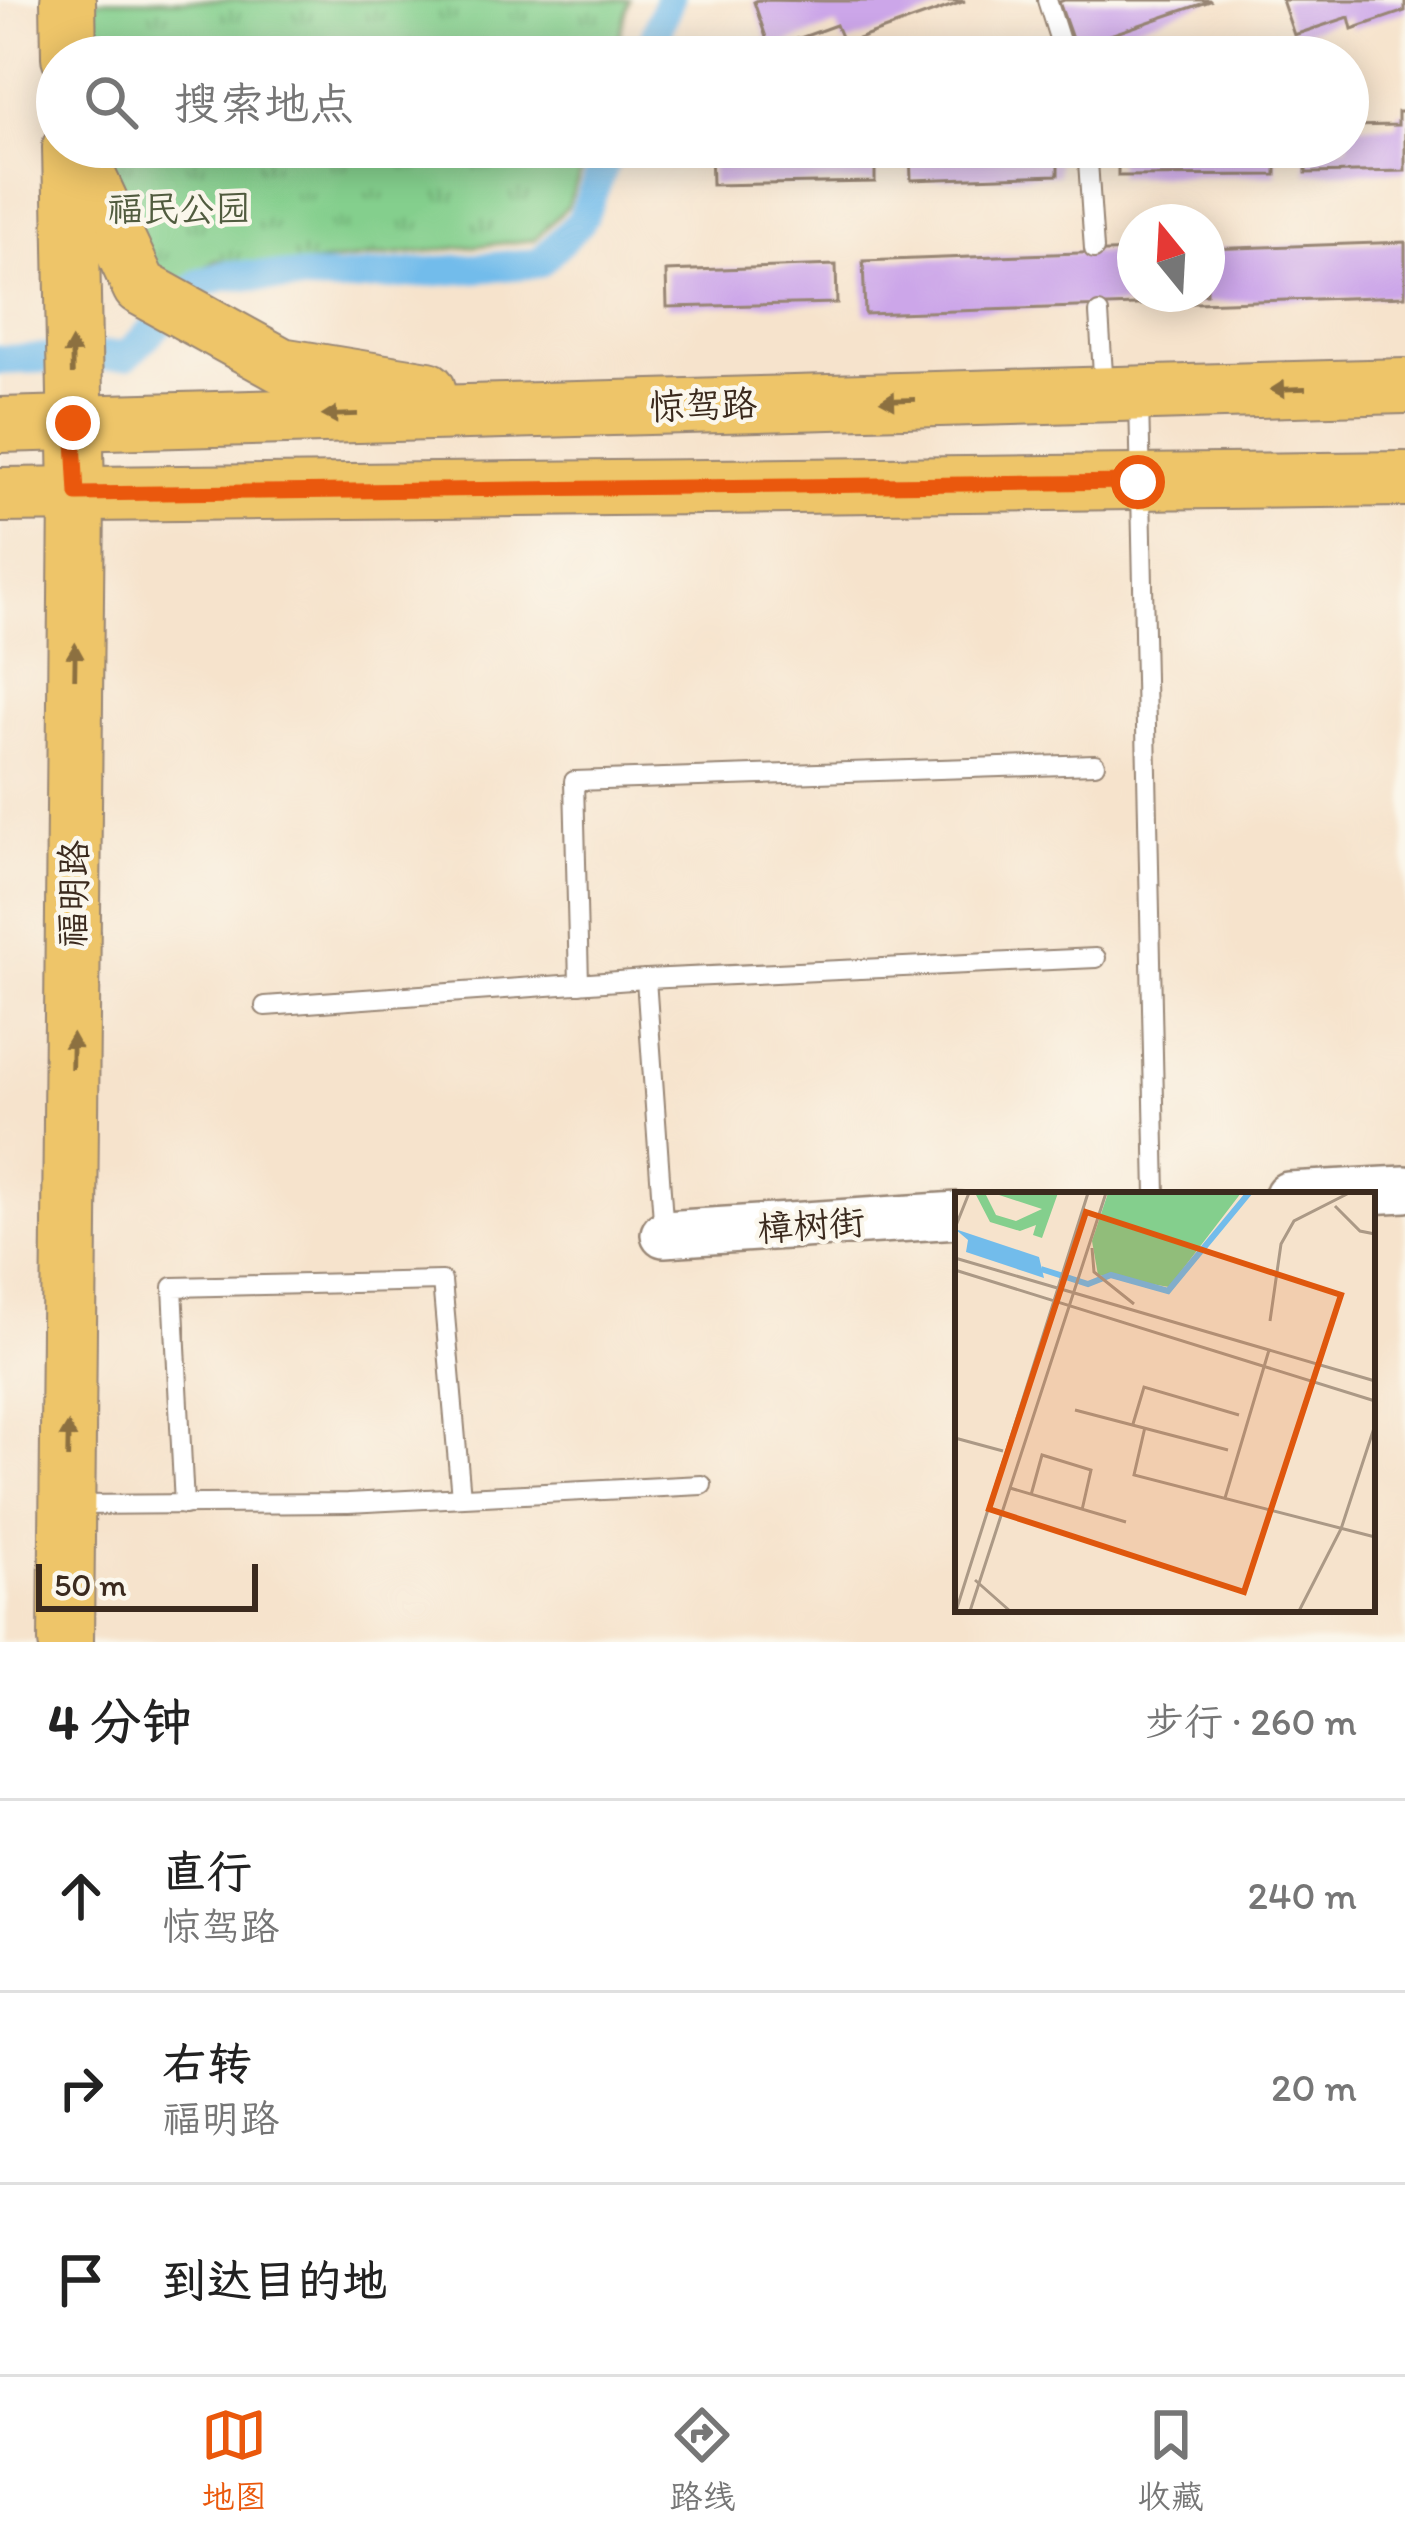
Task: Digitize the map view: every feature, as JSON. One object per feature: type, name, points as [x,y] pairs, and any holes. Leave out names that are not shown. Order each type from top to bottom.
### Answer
[{"type":"main road","points":[[68,0],[69,36]]},
{"type":"main road","name":"福明路","points":[[66,1642],[77,494],[73,168]]},
{"type":"main road","points":[[83,168],[140,287],[281,365],[549,410]]},
{"type":"main road","name":"惊驾路","points":[[0,425],[1405,386]]},
{"type":"main road","points":[[0,495],[1405,478]]},
{"type":"street","points":[[1346,1192],[1405,1189]]},
{"type":"street","name":"樟树街","points":[[664,1234],[955,1215]]},
{"type":"lane","points":[[1047,0],[1058,36]]},
{"type":"lane","points":[[1088,168],[1094,249]]},
{"type":"lane","points":[[1099,313],[1122,393],[1138,482],[1156,1192]]},
{"type":"lane","points":[[579,984],[574,781],[1095,764]]},
{"type":"lane","points":[[265,1006],[646,979],[1096,958]]},
{"type":"lane","points":[[646,979],[664,1234]]},
{"type":"lane","points":[[184,1505],[173,1287],[442,1281],[461,1497]]},
{"type":"lane","points":[[68,1504],[461,1497],[701,1485]]},
{"type":"green space","points":[[77,0],[629,0],[620,36],[77,36]]},
{"type":"green space","name":"福民公园","points":[[93,168],[582,168],[568,206],[534,240],[280,267],[216,260],[163,297]]},
{"type":"building","points":[[1282,0],[1405,0],[1405,11],[1352,29],[1349,17],[1294,35]]},
{"type":"building","points":[[965,1],[867,36],[841,36],[836,25],[806,36],[766,36],[754,2]]},
{"type":"building","points":[[1210,1],[1107,36],[1071,36],[1059,2]]},
{"type":"building","points":[[1398,112],[1405,112],[1405,171],[1306,173],[1306,168],[1369,168],[1369,126],[1398,125]]},
{"type":"building","points":[[712,168],[875,168],[875,182],[712,185]]},
{"type":"building","points":[[911,168],[1058,168],[1058,175],[911,180]]},
{"type":"building","points":[[1118,168],[1276,168],[1276,175],[1118,176]]},
{"type":"building","points":[[1405,242],[1405,296],[1225,302],[1225,248]]},
{"type":"building","points":[[1117,252],[1117,306],[865,314],[863,261]]},
{"type":"building","points":[[836,265],[837,303],[667,307],[666,271]]},
{"type":"waterway","points":[[655,36],[669,0]]},
{"type":"waterway","points":[[0,360],[127,355],[199,284],[226,275],[338,279],[539,263],[581,221],[602,168]]},
{"type":"route","points":[[73,423],[77,494],[1138,482]]}]
